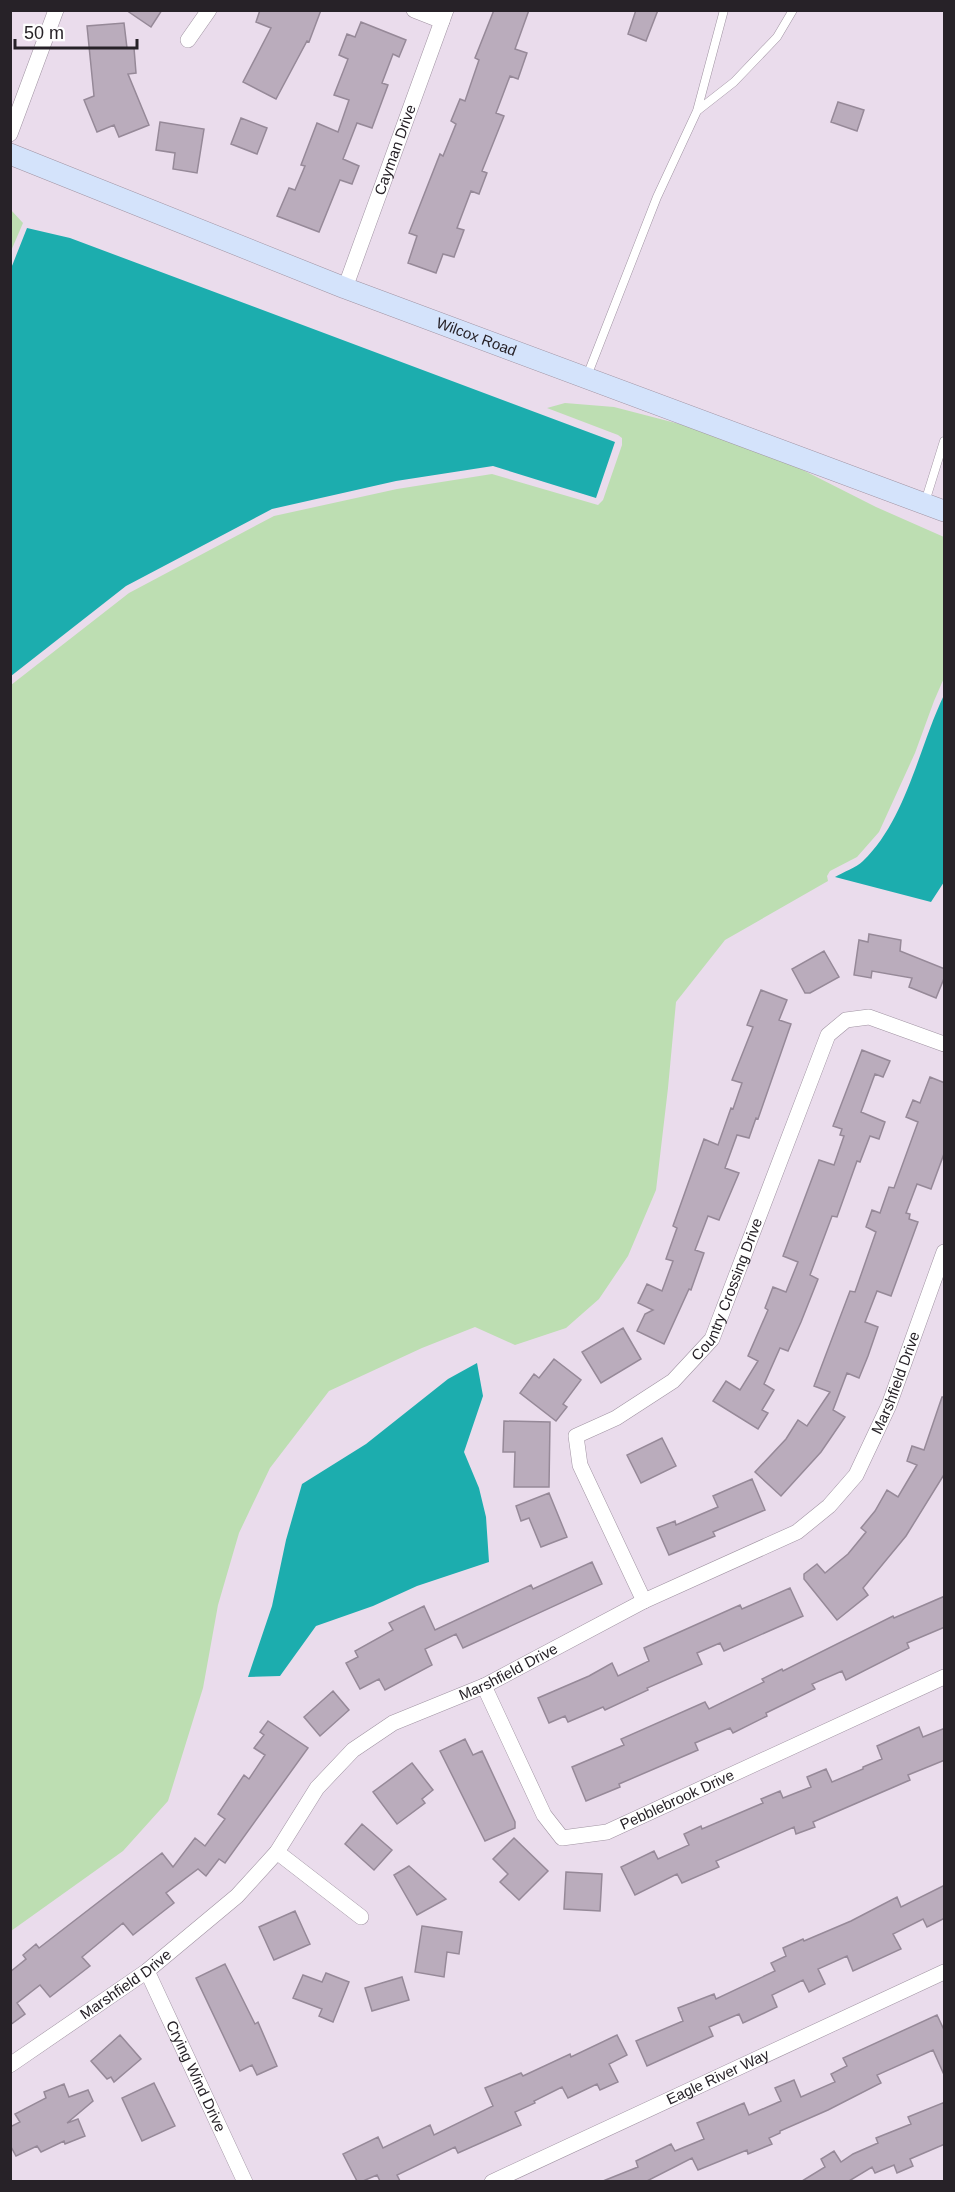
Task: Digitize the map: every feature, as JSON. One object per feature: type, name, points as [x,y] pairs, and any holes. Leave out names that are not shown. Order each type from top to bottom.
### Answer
[{"type":"street","points":[[10,134],[56,10]]},
{"type":"street","points":[[188,40],[209,10]]},
{"type":"street","points":[[414,10],[444,16]]},
{"type":"street","name":"Cayman Drive","points":[[345,288],[444,16]]},
{"type":"street","name":"Wilcox Road","points":[[10,154],[345,288],[945,511]]},
{"type":"street","name":"Country Crossing Drive","points":[[644,1601],[580,1465],[576,1436],[616,1418],[673,1381],[712,1339],[828,1035],[846,1020],[869,1017],[945,1044]]},
{"type":"street","name":"Marshfield Drive","points":[[10,2065],[147,1971],[237,1896],[277,1852],[317,1788],[353,1750],[393,1723],[484,1686],[644,1601],[797,1532],[829,1506],[856,1475],[889,1405],[945,1252]]},
{"type":"street","name":"Pebblebrook Drive","points":[[484,1686],[544,1815],[562,1838],[607,1832],[945,1677]]},
{"type":"street","points":[[277,1852],[361,1917]]},
{"type":"street","name":"Crying Wind Drive","points":[[147,1971],[245,2181]]},
{"type":"street","name":"Eagle River Way","points":[[492,2181],[945,1972]]},
{"type":"lane","points":[[586,378],[657,197],[697,111],[724,10]]},
{"type":"lane","points":[[697,111],[734,82],[777,37],[793,10]]},
{"type":"lane","points":[[924,503],[945,441]]},
{"type":"green space","points":[[11,210],[23,223],[11,251]]},
{"type":"green space","points":[[565,403],[614,407],[691,427],[787,462],[876,507],[944,537],[944,678],[915,753],[879,832],[857,857],[830,871],[827,876],[828,881],[725,940],[676,1002],[656,1190],[628,1256],[599,1299],[566,1328],[515,1345],[475,1327],[422,1348],[329,1391],[270,1468],[239,1533],[218,1605],[203,1688],[168,1801],[123,1851],[11,1931],[11,685],[129,593],[274,516],[397,489],[492,474],[598,505],[603,500],[622,445],[622,438],[547,408]]},
{"type":"water","points":[[27,228],[70,238],[615,442],[596,498],[493,466],[396,481],[272,509],[126,586],[11,676],[10,271]]},
{"type":"water","points":[[944,695],[944,882],[931,902],[835,877],[863,861],[878,844],[890,825],[901,804]]},
{"type":"water","points":[[477,1363],[483,1396],[464,1452],[479,1488],[486,1517],[489,1562],[417,1586],[373,1606],[316,1626],[280,1676],[248,1677],[272,1606],[286,1540],[302,1484],[366,1444],[448,1379]]},
{"type":"building","points":[[126,10],[162,10],[151,27]]},
{"type":"building","points":[[260,10],[321,10],[309,42],[307,41],[276,99],[243,82],[271,28],[256,22]]},
{"type":"building","points":[[494,10],[529,10],[515,49],[527,53],[518,79],[510,76],[496,113],[504,116],[482,171],[487,173],[479,194],[471,191],[457,228],[464,230],[454,257],[443,254],[436,273],[408,263],[417,236],[409,233],[440,154],[443,156],[456,124],[451,121],[460,99],[465,101],[479,60],[475,58]]},
{"type":"building","points":[[636,10],[658,10],[646,41],[628,34]]},
{"type":"building","points":[[361,22],[406,40],[399,57],[393,54],[382,83],[388,85],[372,128],[357,123],[343,159],[359,166],[352,184],[340,180],[319,232],[277,216],[289,188],[295,190],[305,166],[301,165],[317,123],[338,132],[349,100],[334,95],[348,59],[339,55],[347,34],[355,37]]},
{"type":"building","points":[[124,23],[127,48],[134,48],[136,73],[128,74],[149,125],[119,137],[114,125],[97,132],[84,100],[94,96],[87,26]]},
{"type":"building","points":[[838,102],[864,110],[857,131],[831,122]]},
{"type":"building","points":[[241,118],[267,128],[257,154],[231,144]]},
{"type":"building","points":[[160,122],[204,129],[197,173],[173,169],[175,153],[156,150]]},
{"type":"building","points":[[869,934],[901,940],[900,951],[945,969],[945,976],[936,998],[909,987],[912,978],[872,971],[871,978],[854,975],[859,940],[868,942]]},
{"type":"building","points":[[824,951],[839,977],[810,993],[805,993],[792,969]]},
{"type":"building","points":[[761,990],[787,1000],[779,1020],[791,1024],[758,1119],[756,1118],[749,1138],[737,1135],[725,1168],[739,1173],[719,1220],[708,1216],[695,1250],[704,1253],[691,1290],[689,1289],[664,1344],[637,1331],[645,1314],[653,1310],[638,1303],[647,1284],[662,1291],[673,1261],[666,1259],[677,1228],[673,1226],[704,1139],[718,1145],[742,1083],[732,1080],[753,1027],[747,1025]]},
{"type":"building","points":[[862,1050],[890,1061],[883,1077],[875,1074],[861,1112],[885,1122],[879,1139],[870,1136],[860,1162],[857,1161],[837,1217],[832,1216],[810,1275],[818,1279],[801,1322],[788,1351],[780,1348],[764,1384],[774,1390],[762,1410],[768,1413],[758,1429],[713,1401],[726,1381],[740,1390],[758,1361],[748,1356],[768,1310],[765,1308],[773,1287],[786,1292],[798,1262],[783,1256],[819,1160],[834,1165],[844,1136],[840,1135],[842,1129],[833,1126]]},
{"type":"building","points":[[930,1077],[945,1083],[945,1151],[931,1189],[917,1184],[906,1213],[910,1214],[909,1219],[918,1222],[891,1296],[877,1291],[865,1322],[878,1327],[859,1378],[847,1373],[833,1410],[845,1417],[821,1452],[781,1496],[755,1472],[786,1439],[798,1420],[807,1426],[830,1392],[814,1386],[850,1291],[855,1292],[876,1232],[866,1227],[872,1210],[880,1213],[889,1187],[894,1188],[918,1122],[906,1117],[913,1100],[920,1103]]},
{"type":"building","points":[[623,1328],[641,1359],[601,1383],[582,1352]]},
{"type":"building","points":[[554,1359],[581,1380],[563,1404],[567,1407],[556,1421],[520,1393],[534,1374],[539,1378]]},
{"type":"building","points":[[942,1397],[945,1397],[945,1473],[906,1536],[863,1588],[868,1595],[837,1620],[804,1579],[804,1574],[817,1564],[825,1573],[848,1554],[866,1532],[861,1528],[875,1511],[887,1490],[898,1497],[917,1465],[907,1461],[912,1446],[924,1450]]},
{"type":"building","points":[[504,1421],[550,1422],[549,1487],[514,1487],[515,1452],[503,1452]]},
{"type":"building","points":[[662,1438],[676,1466],[641,1483],[627,1455]]},
{"type":"building","points":[[752,1479],[765,1510],[713,1532],[715,1536],[669,1555],[657,1528],[675,1521],[676,1525],[718,1507],[713,1496]]},
{"type":"building","points":[[549,1493],[567,1537],[541,1547],[529,1518],[521,1521],[516,1506]]},
{"type":"building","points":[[592,1562],[602,1584],[463,1648],[456,1634],[425,1649],[432,1665],[385,1690],[379,1679],[360,1689],[346,1663],[358,1657],[355,1651],[393,1630],[389,1623],[424,1606],[435,1630],[531,1585],[533,1589]]},
{"type":"building","points":[[790,1588],[803,1616],[724,1651],[720,1643],[697,1653],[702,1664],[647,1688],[648,1690],[605,1710],[603,1707],[568,1722],[565,1716],[549,1723],[538,1698],[589,1676],[612,1663],[618,1676],[649,1661],[644,1648],[740,1605],[742,1609]]},
{"type":"building","points":[[945,1596],[945,1627],[907,1643],[909,1648],[846,1680],[842,1671],[812,1684],[815,1689],[766,1713],[767,1716],[733,1733],[730,1728],[695,1743],[698,1750],[586,1801],[572,1767],[624,1745],[621,1739],[705,1702],[709,1709],[764,1682],[762,1679],[782,1669],[783,1671],[893,1616],[894,1618]]},
{"type":"building","points":[[333,1691],[349,1710],[320,1736],[304,1717]]},
{"type":"building","points":[[268,1721],[308,1748],[225,1863],[219,1859],[206,1876],[198,1869],[166,1893],[174,1903],[133,1935],[123,1923],[82,1957],[90,1966],[50,1997],[40,1985],[17,2003],[25,2014],[10,2025],[10,1972],[26,1959],[23,1955],[36,1944],[39,1948],[162,1853],[173,1867],[195,1838],[205,1846],[225,1819],[218,1814],[244,1775],[249,1779],[265,1755],[254,1748],[264,1735],[260,1732]]},
{"type":"building","points":[[919,1727],[923,1737],[945,1728],[945,1760],[908,1775],[910,1780],[813,1822],[815,1827],[796,1834],[794,1827],[716,1861],[719,1867],[682,1883],[677,1874],[635,1895],[621,1867],[654,1851],[658,1859],[689,1845],[684,1834],[701,1826],[702,1829],[763,1803],[761,1799],[780,1791],[783,1798],[811,1787],[807,1777],[826,1769],[832,1782],[863,1769],[882,1759],[877,1746]]},
{"type":"building","points":[[465,1739],[473,1755],[482,1751],[515,1822],[515,1828],[485,1841],[440,1751]]},
{"type":"building","points":[[412,1763],[433,1790],[422,1799],[425,1803],[397,1824],[373,1792]]},
{"type":"building","points":[[362,1824],[392,1850],[374,1870],[345,1844]]},
{"type":"building","points":[[514,1838],[548,1871],[519,1900],[500,1882],[508,1874],[493,1859]]},
{"type":"building","points":[[409,1866],[446,1899],[417,1915],[394,1875]]},
{"type":"building","points":[[566,1872],[602,1874],[600,1911],[564,1909]]},
{"type":"building","points":[[945,1885],[945,1918],[927,1927],[923,1919],[893,1934],[901,1949],[853,1971],[847,1956],[818,1969],[825,1984],[809,1992],[803,1980],[772,1995],[777,2007],[743,2023],[739,2014],[709,2027],[713,2036],[647,2066],[636,2041],[683,2021],[678,2008],[714,1994],[716,1999],[775,1971],[771,1963],[786,1956],[783,1948],[851,1921],[897,1897],[901,1907]]},
{"type":"building","points":[[295,1911],[310,1944],[274,1960],[259,1927]]},
{"type":"building","points":[[422,1926],[462,1932],[459,1954],[447,1952],[444,1977],[415,1972]]},
{"type":"building","points":[[225,1964],[255,2024],[258,2022],[277,2066],[257,2075],[252,2065],[240,2071],[196,1978]]},
{"type":"building","points":[[326,1973],[349,1982],[333,2022],[319,2016],[322,2009],[293,1998],[303,1975],[322,1982]]},
{"type":"building","points":[[402,1977],[409,2000],[372,2011],[365,1988]]},
{"type":"building","points":[[937,2015],[945,2032],[945,2077],[933,2050],[877,2075],[881,2083],[780,2131],[769,2138],[772,2144],[748,2154],[747,2150],[698,2170],[692,2158],[647,2181],[603,2181],[638,2167],[636,2161],[671,2144],[675,2151],[704,2139],[697,2123],[744,2103],[749,2115],[781,2101],[775,2088],[794,2080],[801,2097],[835,2082],[831,2074],[847,2066],[843,2058]]},
{"type":"building","points":[[120,2035],[141,2059],[114,2082],[111,2077],[107,2079],[91,2061]]},
{"type":"building","points":[[617,2035],[627,2055],[609,2064],[618,2082],[600,2090],[597,2084],[568,2098],[562,2087],[515,2112],[521,2125],[458,2153],[455,2147],[397,2175],[400,2181],[380,2181],[377,2175],[357,2181],[343,2154],[378,2137],[383,2148],[430,2125],[434,2135],[493,2106],[485,2088],[521,2073],[523,2076],[570,2054],[571,2057]]},
{"type":"building","points":[[154,2083],[175,2126],[142,2141],[122,2098]]},
{"type":"building","points":[[64,2084],[69,2097],[88,2090],[93,2101],[67,2123],[78,2119],[85,2136],[65,2144],[64,2141],[41,2152],[37,2146],[16,2156],[10,2145],[10,2127],[20,2122],[15,2114],[46,2098],[44,2092]]},
{"type":"building","points":[[945,2102],[945,2144],[910,2159],[913,2166],[897,2173],[894,2165],[875,2173],[872,2167],[849,2181],[802,2181],[825,2167],[821,2159],[834,2151],[841,2162],[878,2143],[876,2138],[911,2124],[908,2117]]}]
